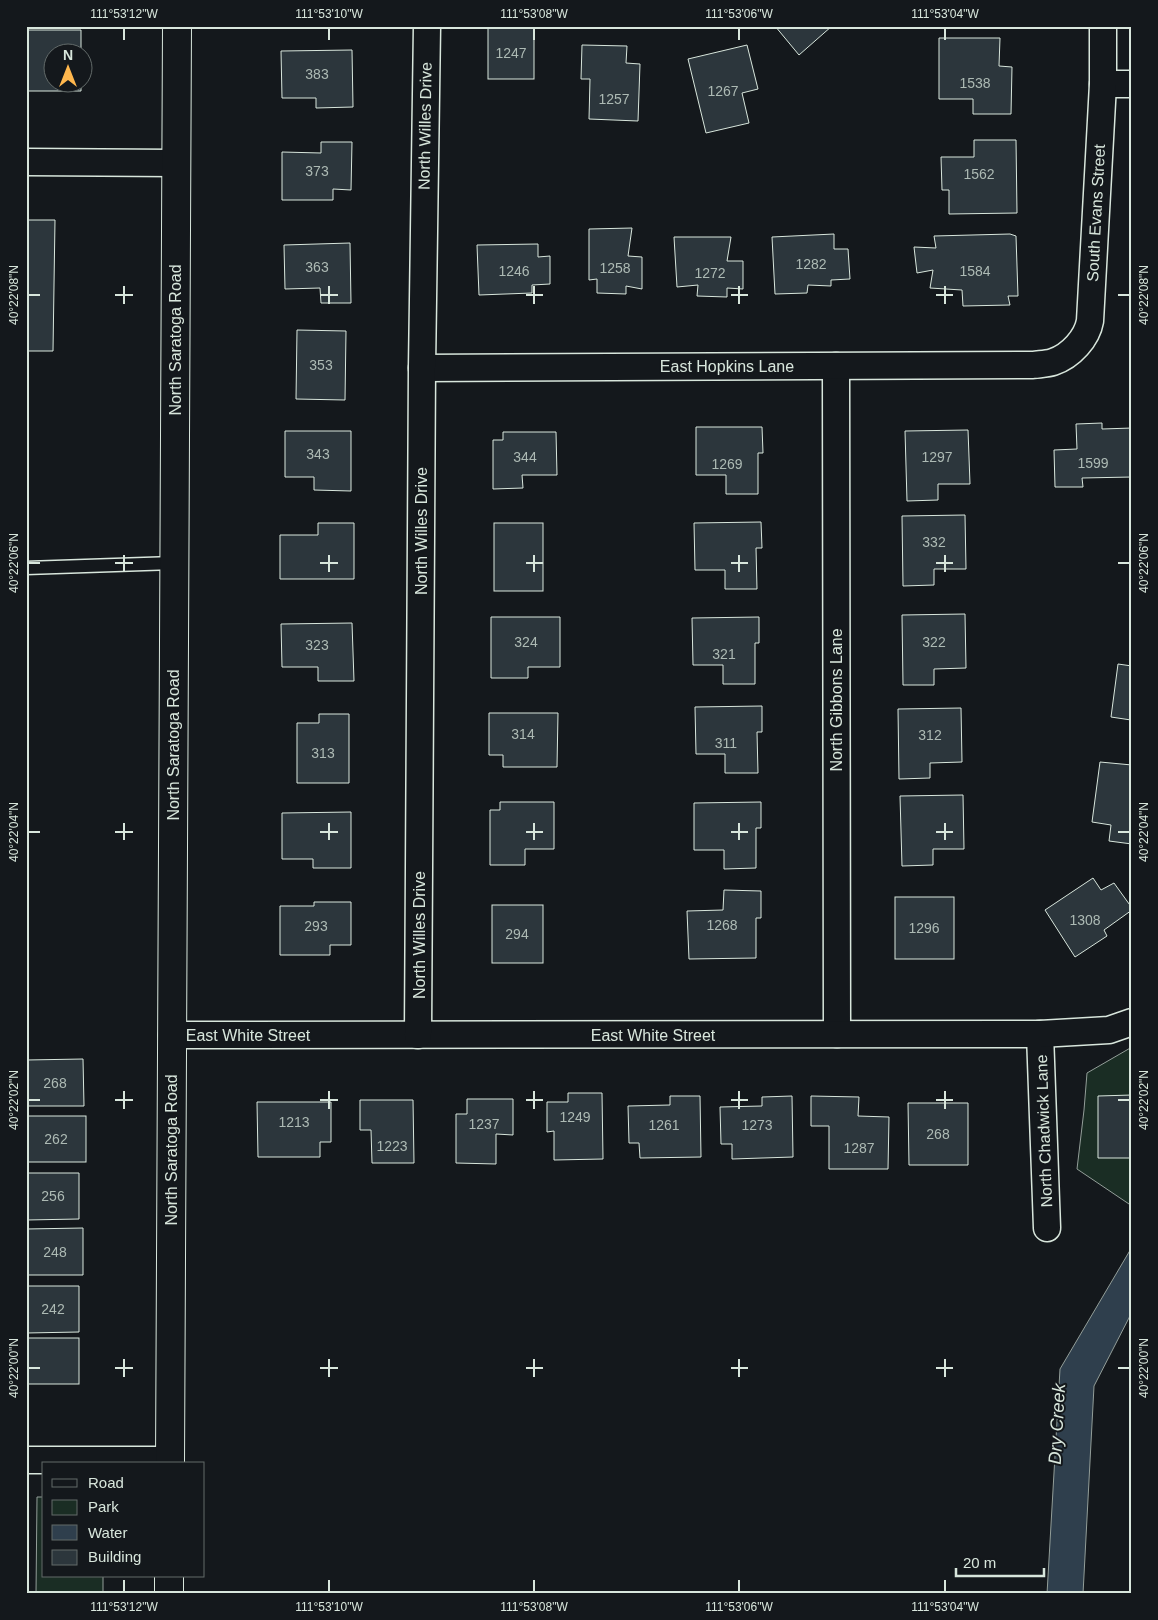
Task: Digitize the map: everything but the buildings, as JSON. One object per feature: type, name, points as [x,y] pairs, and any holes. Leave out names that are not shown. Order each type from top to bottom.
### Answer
[{"type":"main road","name":"North Saratoga Road","points":[[170,1462],[177,26]]},
{"type":"main road","points":[[169,1578],[169,1594]]},
{"type":"street","name":"North Willes Drive","points":[[418,1035],[422,368],[427,26]]},
{"type":"street","name":"South Evans Street","points":[[1033,365],[1054,362],[1064,356],[1082,340],[1088,331],[1092,300],[1103,84],[1103,26]]},
{"type":"street","points":[[1103,84],[1132,84]]},
{"type":"street","points":[[26,162],[176,163]]},
{"type":"street","name":"East Hopkins Lane","points":[[422,368],[1033,365]]},
{"type":"street","name":"North Gibbons Lane","points":[[836,366],[837,1034]]},
{"type":"street","name":"East White Street","points":[[172,1035],[1040,1034],[1109,1030],[1132,1022]]},
{"type":"street","name":"North Chadwick Lane","points":[[1040,1034],[1047,1228]]},
{"type":"street","points":[[26,1460],[170,1462]]},
{"type":"lane","points":[[26,568],[174,563]]},
{"type":"green space","points":[[1132,1047],[1132,1206],[1077,1169],[1087,1073]]},
{"type":"green space","points":[[37,1497],[42,1497],[42,1578],[103,1578],[103,1594],[36,1594]]},
{"type":"water","name":"Dry Creek","points":[[1132,1247],[1132,1312],[1094,1386],[1083,1594],[1047,1594],[1060,1369]]}]
